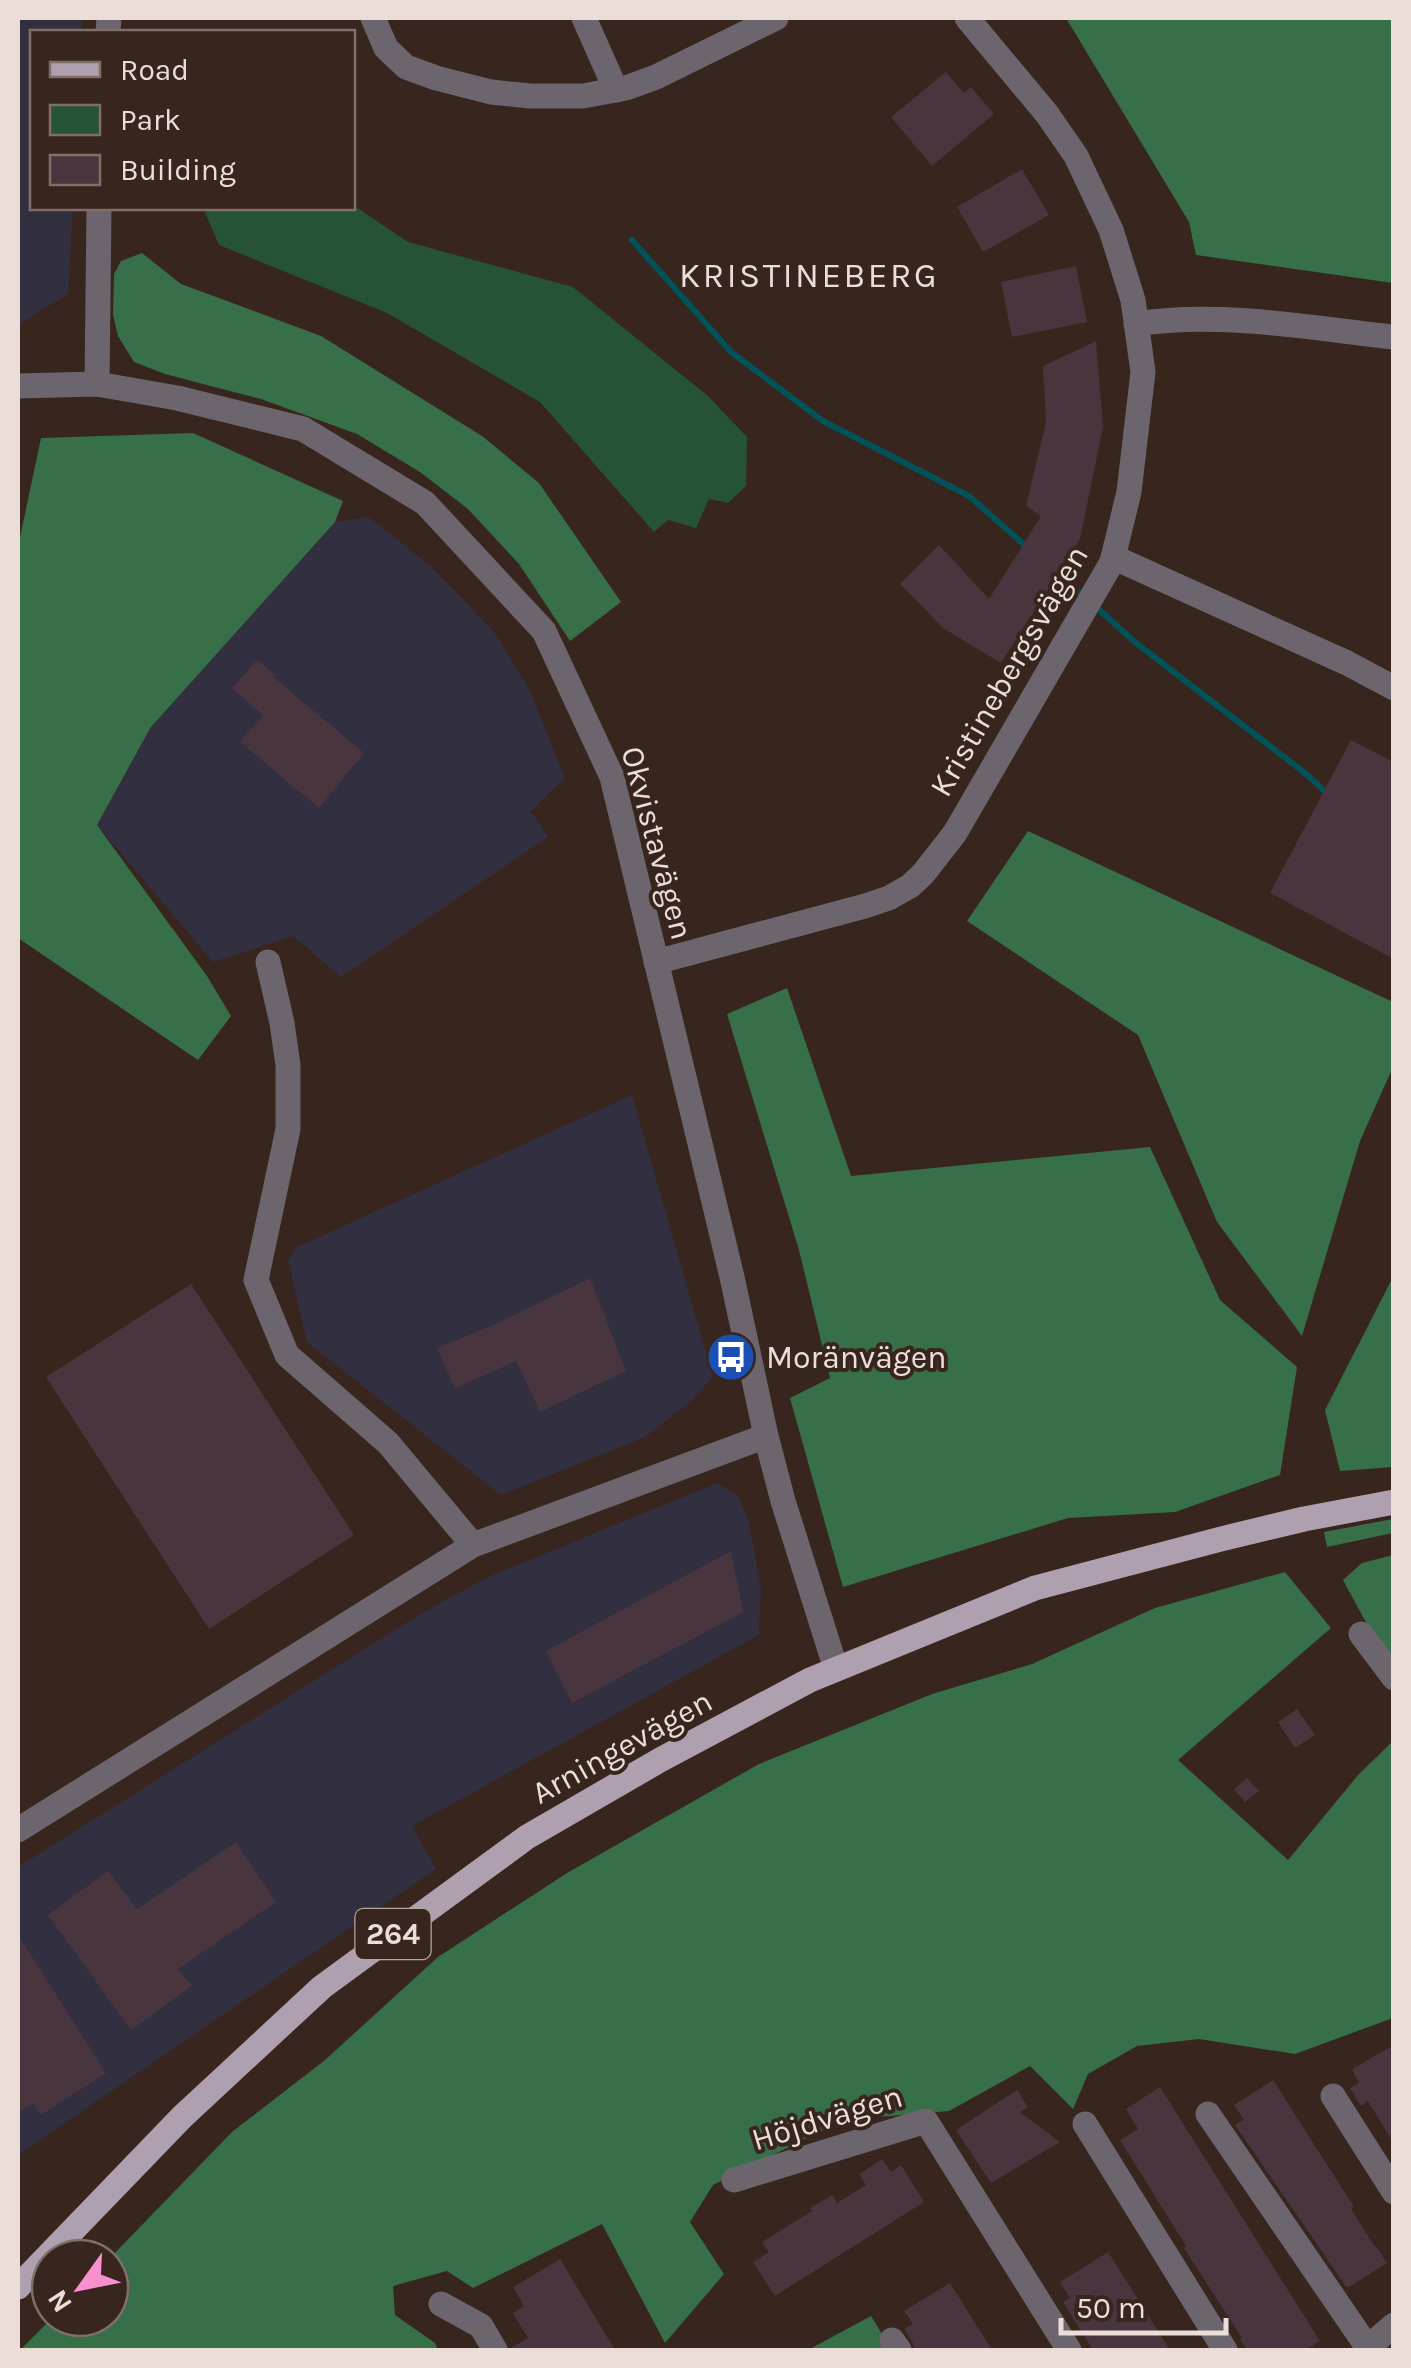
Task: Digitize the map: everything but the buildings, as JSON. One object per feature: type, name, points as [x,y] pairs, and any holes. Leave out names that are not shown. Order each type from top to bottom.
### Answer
[{"type":"main road","name":"Arningevägen","points":[[18,2288],[182,2117],[322,1987],[527,1837],[660,1760],[810,1680],[1036,1588],[1304,1519],[1394,1502]]},
{"type":"street","points":[[374,18],[386,48],[406,67],[491,92],[530,96],[583,96],[616,90],[656,77],[776,18]]},
{"type":"street","points":[[584,18],[616,90]]},
{"type":"street","name":"Kristinebergsvägen","points":[[656,962],[865,906],[910,886],[955,832],[1113,558],[1129,492],[1142,372],[1133,300],[1111,230],[1076,156],[1047,114],[967,18]]},
{"type":"street","points":[[97,384],[98,210]]},
{"type":"street","points":[[1136,324],[1230,319],[1394,337]]},
{"type":"street","name":"Okvistavägen","points":[[18,386],[97,384],[177,398],[303,429],[424,503],[544,630],[612,778],[782,1501],[836,1669]]},
{"type":"street","points":[[1113,558],[1394,688]]},
{"type":"street","points":[[268,962],[288,1065],[288,1129],[256,1280],[286,1355],[388,1444],[473,1545]]},
{"type":"street","points":[[18,1830],[473,1545],[766,1436]]},
{"type":"street","points":[[1361,1634],[1394,1678]]},
{"type":"street","points":[[1333,2096],[1394,2192]]},
{"type":"street","points":[[1208,2114],[1366,2349],[1394,2324]]},
{"type":"street","name":"Höjdvägen","points":[[734,2180],[926,2122],[1070,2350]]},
{"type":"street","points":[[1085,2124],[1226,2350]]},
{"type":"street","name":"Höjdvägen","points":[[998,2236],[1013,2233],[1087,2350]]},
{"type":"street","points":[[440,2304],[481,2326],[495,2350]]},
{"type":"shaded area","points":[[18,18],[82,18],[81,30],[30,30],[30,210],[73,210],[68,294],[18,325]]},
{"type":"shaded area","points":[[369,517],[433,568],[494,632],[528,687],[565,778],[531,811],[548,837],[341,977],[293,936],[213,962],[97,825],[154,723],[335,522]]},
{"type":"shaded area","points":[[632,1095],[713,1377],[690,1402],[645,1437],[501,1495],[307,1342],[288,1261],[297,1247]]},
{"type":"shaded area","points":[[717,1483],[738,1495],[748,1519],[761,1587],[759,1635],[412,1826],[436,1869],[18,2155],[18,1867],[417,1616],[488,1577]]},
{"type":"green space","points":[[1066,18],[1393,18],[1393,283],[1196,255],[1189,222]]},
{"type":"green space","points":[[355,206],[408,242],[573,287],[708,396],[747,437],[746,486],[728,503],[709,499],[696,528],[668,520],[654,532],[540,402],[387,313],[219,245],[204,210],[355,210]]},
{"type":"green space","points":[[142,253],[181,284],[321,336],[482,436],[539,483],[621,602],[570,641],[519,564],[468,509],[420,472],[357,434],[261,399],[134,362],[118,336],[113,315],[114,274],[121,261]]},
{"type":"green space","points":[[193,433],[343,501],[335,522],[151,727],[97,825],[207,976],[231,1016],[198,1060],[18,938],[18,547],[41,438]]},
{"type":"green space","points":[[1028,831],[1393,1002],[1393,1067],[1360,1141],[1302,1336],[1217,1222],[1138,1035],[967,921]]},
{"type":"green space","points":[[787,988],[851,1176],[1150,1147],[1220,1300],[1297,1367],[1280,1475],[1175,1512],[1068,1518],[843,1587],[790,1398],[830,1378],[799,1250],[727,1014]]},
{"type":"green space","points":[[1393,1277],[1393,1467],[1340,1471],[1325,1410]]},
{"type":"green space","points":[[1393,1519],[1393,1533],[1327,1547],[1324,1532]]},
{"type":"green space","points":[[1393,1555],[1393,1661],[1369,1628],[1343,1580],[1362,1563]]},
{"type":"green space","points":[[1285,1572],[1331,1628],[1178,1760],[1288,1860],[1359,1774],[1393,1741],[1393,2018],[1295,2054],[1199,2039],[1137,2046],[1088,2074],[1073,2109],[1030,2066],[949,2111],[843,2120],[713,2185],[690,2222],[724,2274],[665,2343],[602,2224],[473,2288],[447,2271],[393,2286],[395,2315],[435,2343],[438,2350],[20,2350],[32,2338],[130,2338],[129,2238],[232,2132],[325,2060],[438,1957],[567,1873],[759,1764],[932,1694],[1032,1664],[1155,1608]]},
{"type":"green space","points":[[871,2316],[892,2350],[808,2350]]},
{"type":"waterway","points":[[632,240],[731,352],[823,421],[969,496],[1029,549]]},
{"type":"waterway","points":[[1053,570],[1085,598]]},
{"type":"waterway","points":[[1095,606],[1330,796]]},
{"type":"place","name":"Moränvägen","points":[[731,1357]]},
{"type":"district","name":"KRISTINEBERG","points":[[809,275]]}]
